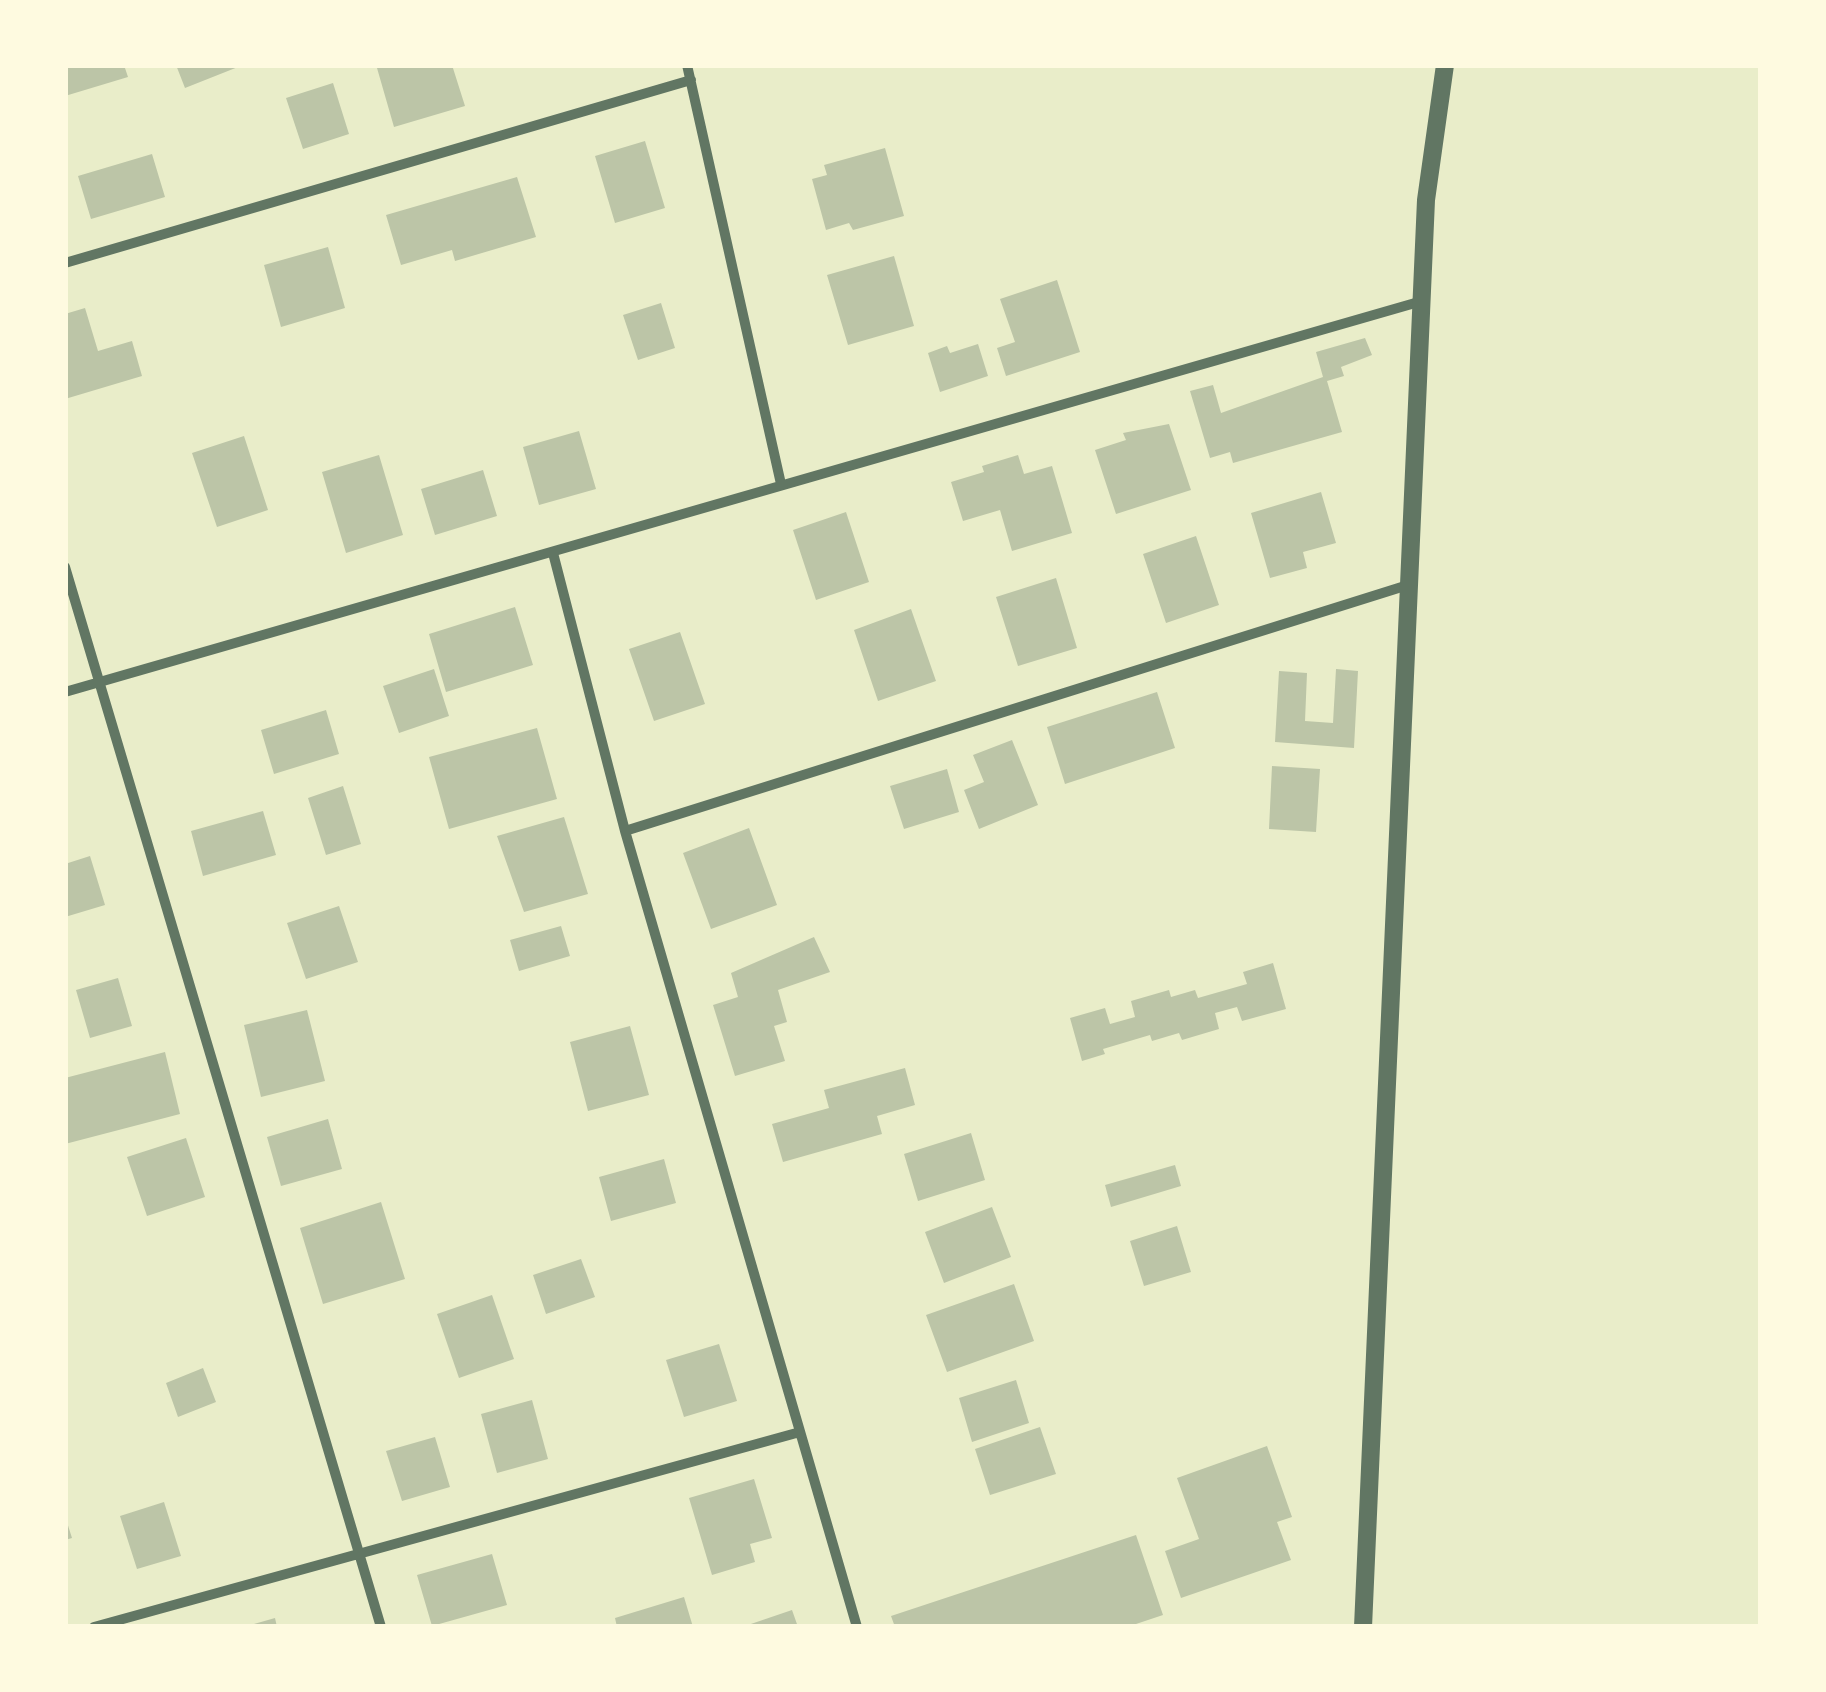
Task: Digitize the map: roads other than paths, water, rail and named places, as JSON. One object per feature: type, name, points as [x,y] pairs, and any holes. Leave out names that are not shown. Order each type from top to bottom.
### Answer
[{"type":"street","points":[[687,65],[782,484]]},
{"type":"street","points":[[1362,1627],[1426,200],[1445,65]]},
{"type":"street","points":[[65,263],[691,80]]},
{"type":"street","points":[[65,692],[98,679],[553,554],[782,484],[915,450],[1422,301]]},
{"type":"street","points":[[553,554],[625,831],[858,1627]]},
{"type":"street","points":[[65,567],[381,1627]]},
{"type":"street","points":[[625,831],[1408,586]]},
{"type":"street","points":[[94,1627],[800,1432]]}]
